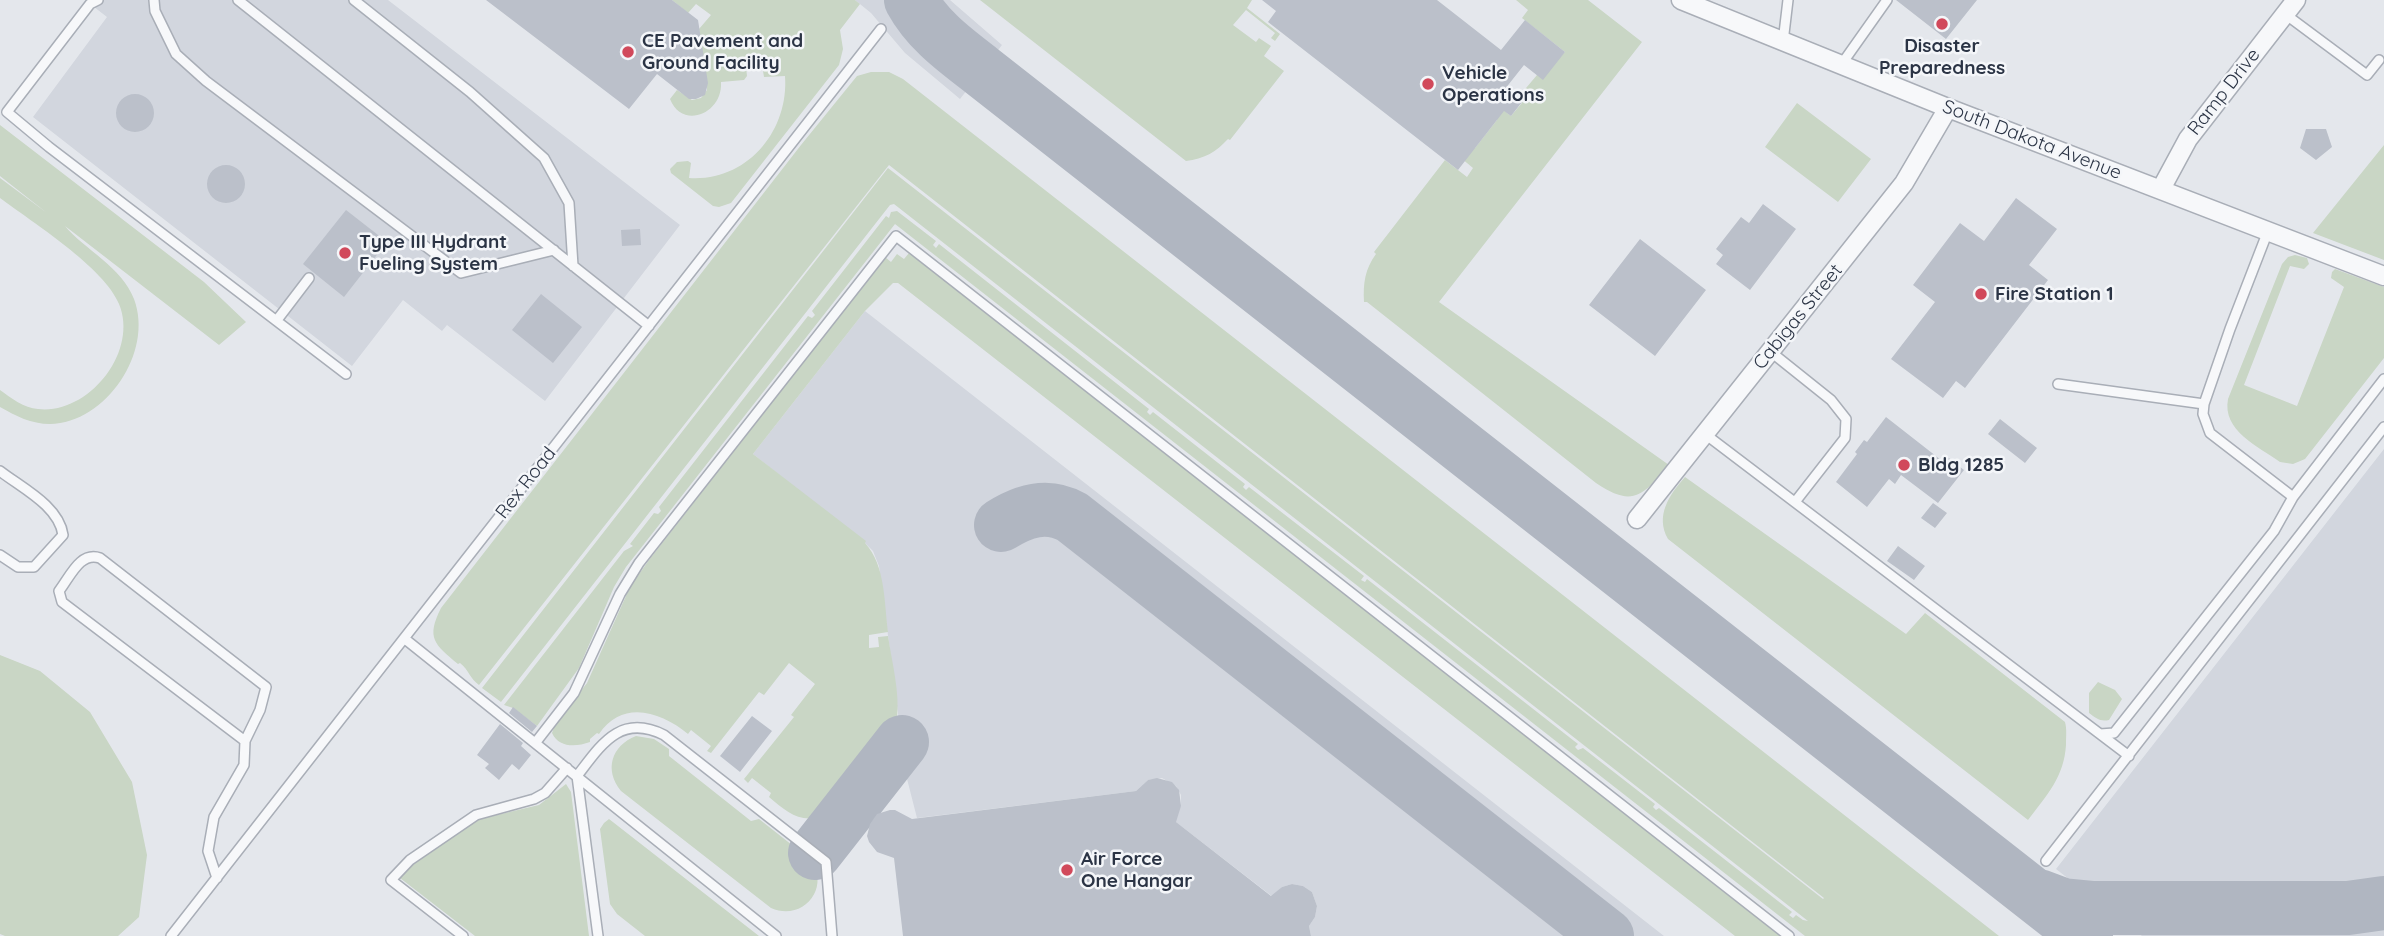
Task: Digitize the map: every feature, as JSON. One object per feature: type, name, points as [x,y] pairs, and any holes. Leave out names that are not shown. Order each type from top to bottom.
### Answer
[{"type":"street","name":"South Dakota Avenue","points":[[1681,0],[1948,108],[2384,276]]},
{"type":"street","name":"Ramp Drive","points":[[2161,189],[2188,139],[2291,7]]},
{"type":"street","name":"Cabigas Street","points":[[1637,519],[1904,183],[1948,108]]},
{"type":"lane","points":[[98,0],[90,4],[7,112],[346,374]]},
{"type":"lane","points":[[154,0],[155,11],[176,54],[206,81],[461,273],[554,250]]},
{"type":"lane","points":[[238,0],[649,326]]},
{"type":"lane","points":[[354,0],[470,92],[544,158],[569,203],[573,266]]},
{"type":"lane","points":[[1783,42],[1788,0]]},
{"type":"lane","points":[[1841,65],[1887,0]]},
{"type":"lane","points":[[2291,7],[2367,75],[2379,60]]},
{"type":"lane","name":"Rex Road","points":[[171,936],[881,29]]},
{"type":"lane","points":[[2268,231],[2230,329],[2203,414],[2210,433],[2293,497]]},
{"type":"lane","points":[[536,742],[574,693],[620,594],[639,563],[896,236],[1789,936]]},
{"type":"lane","points":[[277,320],[309,278]]},
{"type":"lane","points":[[1770,352],[1831,401],[1846,419],[1845,438],[1795,502]]},
{"type":"lane","points":[[2100,734],[2114,733],[2274,531],[2293,497],[2384,379]]},
{"type":"lane","points":[[2058,384],[2204,404]]},
{"type":"lane","points":[[2046,861],[2384,427]]},
{"type":"lane","points":[[1706,434],[2129,755]]},
{"type":"lane","points":[[0,471],[52,511],[61,522],[63,535],[34,567],[18,567],[0,555]]},
{"type":"lane","points":[[217,878],[208,851],[214,817],[244,765],[245,741],[260,710],[265,687],[100,558],[92,555],[83,558],[60,591],[62,602],[245,741]]},
{"type":"lane","points":[[405,639],[776,936]]},
{"type":"lane","points":[[598,936],[577,776],[614,734],[637,727],[652,729],[664,735],[826,862],[832,936]]},
{"type":"lane","points":[[463,936],[391,880],[410,860],[476,815],[534,799],[545,793],[567,768]]},
{"type":"shaded area","points":[[85,0],[388,0],[680,225],[545,401],[447,325],[442,331],[403,300],[352,366],[33,117],[107,17]]},
{"type":"shaded area","points":[[855,0],[950,0],[1002,45],[960,99],[905,53],[871,13]]},
{"type":"shaded area","points":[[865,311],[1664,936],[1311,936],[1309,926],[1315,917],[1317,906],[1312,892],[1303,886],[1292,884],[1282,887],[1273,897],[1172,819],[1181,806],[1181,795],[1176,786],[1162,778],[1148,780],[1136,791],[917,818],[906,775],[879,566],[873,551],[753,454]]},
{"type":"shaded area","points":[[2384,449],[2384,936],[2142,936],[2056,869]]},
{"type":"green space","points":[[672,0],[855,0],[860,4],[840,30],[843,49],[839,65],[731,203],[719,207],[713,206],[671,173],[670,169],[677,162],[688,161],[691,163],[689,178],[710,177],[746,162],[772,133],[780,116],[785,76],[764,77],[762,65],[746,67],[747,76],[744,80],[721,82],[716,103],[709,110],[692,116],[683,114],[670,99],[677,90],[692,100],[701,98],[707,90],[699,29],[711,15],[696,4],[688,13]]},
{"type":"green space","points":[[980,0],[1252,0],[1247,8],[1280,34],[1275,41],[1271,38],[1275,33],[1246,10],[1233,25],[1256,42],[1259,38],[1271,46],[1264,56],[1284,71],[1230,140],[1209,154],[1186,161]]},
{"type":"green space","points":[[1516,0],[1588,0],[1642,42],[1439,302],[1669,465],[1652,484],[1637,495],[1620,495],[1596,483],[1364,302],[1366,276],[1376,254],[1374,252],[1445,160],[1467,177],[1473,168],[1455,153],[1475,148],[1497,120],[1497,105],[1511,116],[1526,98],[1521,94],[1537,75],[1565,52],[1522,18],[1528,10]]},
{"type":"green space","points":[[871,72],[889,72],[903,79],[1999,936],[1805,936],[895,224],[626,567],[614,587],[579,668],[537,726],[513,708],[504,705],[624,551],[633,546],[630,544],[654,513],[661,511],[659,507],[808,316],[812,318],[815,315],[812,311],[886,216],[889,218],[891,212],[897,211],[936,241],[933,245],[936,248],[939,244],[1149,409],[1147,412],[1150,415],[1153,412],[1245,484],[1243,487],[1246,490],[1249,487],[1364,576],[1361,580],[1365,582],[1367,579],[1578,744],[1575,747],[1578,750],[1583,748],[1655,804],[1653,807],[1656,810],[1659,808],[1792,912],[1789,915],[1793,918],[1796,915],[1808,921],[894,204],[890,205],[501,702],[482,688],[888,168],[1824,898],[889,165],[479,685],[476,683],[463,666],[443,651],[435,640],[434,627],[441,608],[801,145],[857,76]]},
{"type":"green space","points":[[1797,103],[1871,159],[1838,202],[1765,147]]},
{"type":"green space","points":[[0,125],[204,282],[246,322],[219,345],[65,226],[121,277],[134,299],[138,320],[137,341],[131,362],[106,398],[90,412],[71,421],[36,423],[0,407],[0,390],[23,405],[38,409],[57,408],[75,402],[105,377],[122,342],[123,323],[119,304],[99,276],[66,246],[0,198],[0,178],[47,213],[0,176]]},
{"type":"green space","points":[[2384,145],[2384,260],[2313,233]]},
{"type":"green space","points":[[909,253],[1782,936],[1735,936],[898,283],[893,283],[865,311],[753,454],[866,541],[877,563],[883,585],[888,632],[869,635],[869,648],[879,647],[878,637],[888,636],[898,708],[894,726],[879,750],[832,808],[830,806],[823,813],[825,815],[816,818],[801,818],[795,815],[769,797],[771,793],[752,778],[748,783],[744,779],[794,717],[791,715],[815,684],[789,663],[764,695],[759,692],[711,753],[707,751],[711,746],[691,730],[688,734],[666,720],[642,713],[619,716],[590,739],[590,742],[579,745],[563,744],[555,738],[552,733],[556,722],[587,683],[630,587],[649,560],[885,257],[891,262],[897,254],[904,259]]},
{"type":"green space","points":[[2295,255],[2307,258],[2309,264],[2304,269],[2290,266],[2244,385],[2297,406],[2344,287],[2331,278],[2335,269],[2384,287],[2384,358],[2305,459],[2293,464],[2280,462],[2236,429],[2230,420],[2228,399],[2282,264],[2288,257]]},
{"type":"green space","points":[[1685,477],[1906,634],[1925,613],[2065,722],[2066,745],[2062,767],[2053,785],[2028,820],[1668,539],[1664,530],[1663,514],[1669,498]]},
{"type":"green space","points":[[0,655],[40,671],[90,712],[132,782],[147,855],[139,917],[118,936],[0,934]]},
{"type":"green space","points":[[2098,682],[2115,690],[2122,699],[2109,720],[2101,720],[2089,713],[2089,693]]},
{"type":"green space","points":[[636,736],[654,739],[669,749],[669,756],[751,821],[759,819],[811,860],[818,882],[810,900],[803,907],[793,910],[771,908],[621,791],[613,775],[613,759],[627,740]]},
{"type":"green space","points":[[566,784],[571,792],[589,936],[475,936],[400,878],[416,862],[480,819],[539,805]]},
{"type":"green space","points":[[609,819],[759,936],[645,936],[617,914],[610,904],[600,829]]},
{"type":"building","name":"CE Pavement and Ground Facility","points":[[486,0],[672,0],[698,20],[708,83],[705,95],[689,99],[657,74],[629,109]]},
{"type":"building","name":"Vehicle Operations","points":[[1262,0],[1437,0],[1501,50],[1525,20],[1565,52],[1543,80],[1524,65],[1505,89],[1522,102],[1511,116],[1504,111],[1458,170],[1268,22],[1276,11]]},
{"type":"building","name":"Disaster Preparedness","points":[[1896,0],[1977,0],[1946,39]]},
{"type":"building","points":[[135,94],[149,99],[154,113],[149,127],[135,132],[121,127],[116,113],[121,99]]},
{"type":"building","points":[[2306,129],[2326,129],[2332,147],[2316,160],[2300,148]]},
{"type":"building","points":[[226,165],[240,170],[245,184],[240,198],[226,203],[212,198],[207,184],[212,170]]},
{"type":"building","name":"Fire Station 1","points":[[2016,198],[2057,229],[2029,265],[2048,280],[1965,388],[1956,381],[1943,398],[1891,359],[1935,302],[1913,285],[1960,223],[1984,241]]},
{"type":"building","points":[[1763,204],[1796,229],[1750,290],[1716,264],[1723,255],[1716,249],[1741,217],[1749,223]]},
{"type":"building","name":"Type III Hydrant Fueling System","points":[[346,210],[387,242],[344,297],[303,264]]},
{"type":"building","points":[[640,229],[641,245],[622,246],[621,230]]},
{"type":"building","points":[[1640,239],[1706,290],[1655,356],[1589,305]]},
{"type":"building","points":[[541,294],[582,327],[553,363],[512,330]]},
{"type":"building","name":"Bldg 1285","points":[[1886,417],[1941,460],[1945,455],[1964,470],[1938,503],[1901,475],[1895,484],[1889,479],[1867,507],[1836,482],[1864,440],[1867,442]]},
{"type":"building","points":[[2000,419],[2037,448],[2025,463],[1988,434]]},
{"type":"building","points":[[1933,503],[1947,513],[1935,528],[1921,518]]},
{"type":"building","points":[[1898,546],[1925,566],[1914,580],[1887,561]]},
{"type":"building","points":[[513,707],[537,726],[532,732],[509,713]]},
{"type":"building","points":[[752,716],[772,731],[740,772],[720,756]]},
{"type":"building","points":[[500,724],[523,743],[521,746],[531,755],[519,770],[512,764],[499,780],[485,768],[489,764],[477,755]]},
{"type":"building","name":"Air Force One Hangar","points":[[1157,778],[1172,782],[1179,790],[1181,806],[1176,822],[1271,896],[1282,887],[1292,884],[1303,886],[1312,892],[1317,906],[1315,917],[1309,926],[1311,936],[903,936],[894,858],[877,852],[867,836],[870,824],[877,814],[895,810],[912,819],[1136,791],[1148,780]]},
{"type":"taxiway","points":[[911,0],[934,31],[962,55],[2086,936]]},
{"type":"taxiway","points":[[1001,525],[1035,510],[1053,510],[1072,517],[1607,936]]},
{"type":"taxiway","points":[[815,853],[902,742]]},
{"type":"taxiway","points":[[2039,896],[2063,905],[2094,908],[2348,908],[2384,903]]},
{"type":"place","name":"Disaster Preparedness","points":[[1942,24]]},
{"type":"place","name":"CE Pavement and Ground Facility","points":[[628,52]]},
{"type":"place","name":"Vehicle Operations","points":[[1428,84]]},
{"type":"place","name":"Type III Hydrant Fueling System","points":[[345,253]]},
{"type":"place","name":"Fire Station 1","points":[[1981,294]]},
{"type":"place","name":"Bldg 1285","points":[[1904,465]]},
{"type":"place","name":"Air Force One Hangar","points":[[1067,870]]}]
